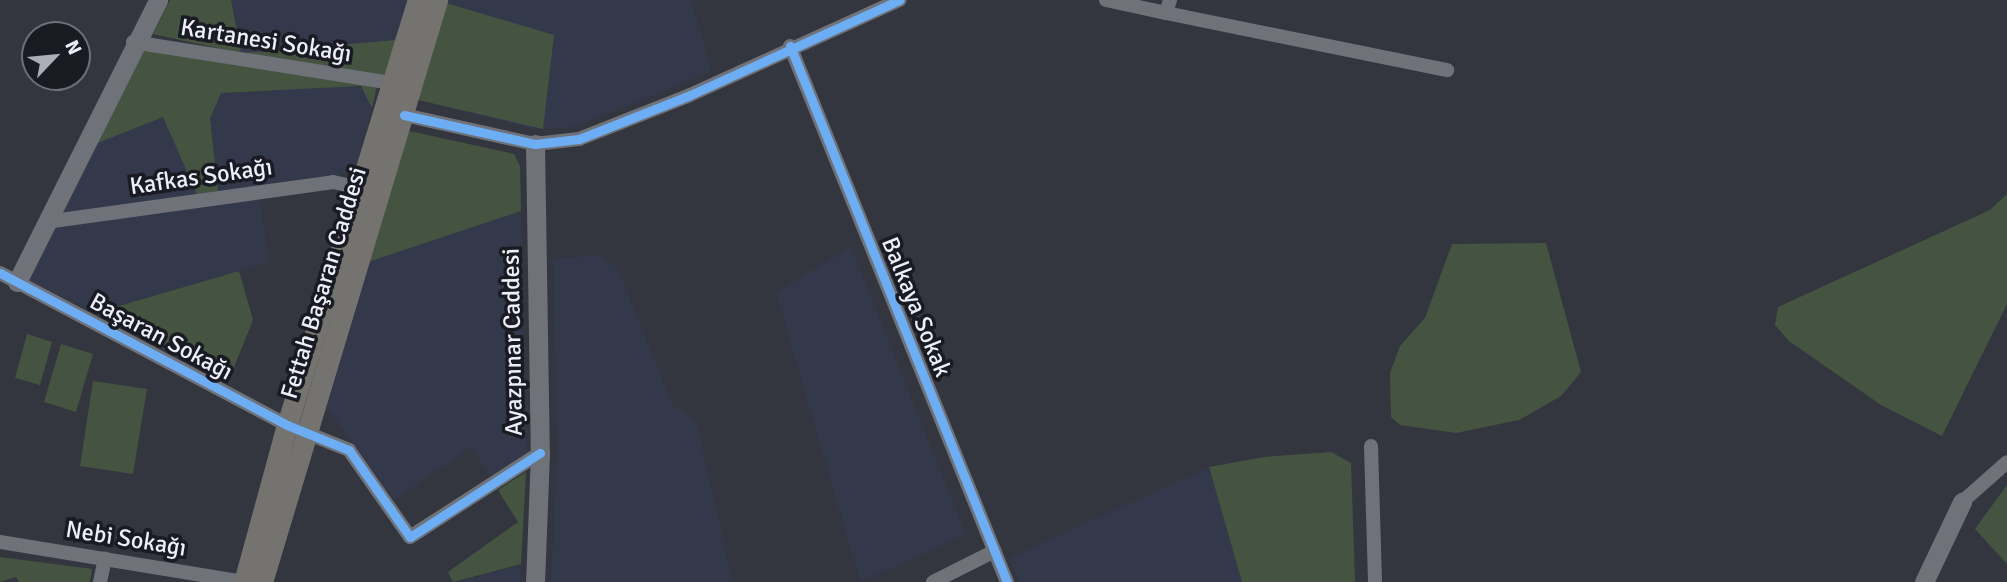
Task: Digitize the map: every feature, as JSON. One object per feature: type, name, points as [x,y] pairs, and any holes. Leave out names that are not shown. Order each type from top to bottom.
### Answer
[{"type":"main road","name":"Fettah Başaran Caddesi","points":[[262,582],[296,428],[391,83],[418,0]]},
{"type":"main road","name":"Fettah Başaran Caddesi","points":[[244,582],[404,115],[437,0]]},
{"type":"street","points":[[8,278],[46,222],[133,42],[158,0]]},
{"type":"street","points":[[404,115],[535,144],[579,139],[690,95],[790,46],[899,0]]},
{"type":"street","points":[[1106,0],[1168,6],[1447,70]]},
{"type":"street","name":"Kartanesi Sokağı","points":[[133,42],[391,83]]},
{"type":"street","name":"Balkaya Sokak","points":[[790,46],[1007,582]]},
{"type":"street","name":"Ayazpınar Caddesi","points":[[535,144],[540,453],[535,582]]},
{"type":"street","name":"Kafkas Sokağı","points":[[46,222],[333,182],[362,188]]},
{"type":"street","name":"Başaran Sokağı","points":[[8,278],[296,428],[349,450],[410,537],[540,453]]},
{"type":"street","points":[[1371,446],[1376,582]]},
{"type":"street","points":[[1924,582],[1962,502],[2007,462]]},
{"type":"street","name":"Nebi Sokağı","points":[[0,542],[244,582]]},
{"type":"street","points":[[933,582],[995,551]]},
{"type":"street","points":[[100,582],[105,559]]},
{"type":"shaded area","points":[[231,0],[408,0],[396,40],[240,53]]},
{"type":"shaded area","points":[[447,0],[692,0],[711,72],[574,127],[531,129],[418,100]]},
{"type":"shaded area","points":[[361,86],[372,108],[355,172],[258,186],[269,262],[95,313],[27,280],[90,146],[163,116],[197,194],[217,191],[210,117],[221,93]]},
{"type":"shaded area","points":[[521,211],[527,454],[490,476],[471,447],[394,500],[322,400],[368,262]]},
{"type":"shaded area","points":[[851,247],[966,535],[860,582],[776,292]]},
{"type":"shaded area","points":[[600,255],[618,269],[673,405],[696,420],[733,582],[551,582],[557,451],[553,259]]},
{"type":"shaded area","points":[[1209,467],[1242,582],[1019,582],[1009,558]]},
{"type":"shaded area","points":[[521,564],[520,582],[458,582]]},
{"type":"green space","points":[[170,0],[231,0],[241,53],[396,40],[384,75],[240,53],[153,34]]},
{"type":"green space","points":[[446,3],[554,35],[543,129],[418,100]]},
{"type":"green space","points":[[143,49],[377,86],[372,108],[361,86],[221,93],[210,118],[218,191],[197,194],[163,117],[90,146]]},
{"type":"green space","points":[[409,131],[514,154],[520,166],[521,211],[368,262]]},
{"type":"green space","points":[[2007,194],[2007,304],[1942,436],[1881,405],[1789,341],[1775,325],[1778,307],[1990,210]]},
{"type":"green space","points":[[1546,243],[1581,372],[1561,396],[1519,420],[1456,433],[1400,425],[1391,417],[1390,373],[1400,346],[1425,318],[1452,244]]},
{"type":"green space","points":[[239,271],[253,320],[228,382],[95,313]]},
{"type":"green space","points":[[27,334],[52,342],[40,385],[15,378]]},
{"type":"green space","points":[[61,344],[93,354],[76,412],[44,402]]},
{"type":"green space","points":[[93,381],[147,389],[133,474],[80,466]]},
{"type":"green space","points":[[1331,452],[1351,463],[1355,582],[1242,582],[1209,467],[1264,457]]},
{"type":"green space","points":[[526,472],[521,564],[453,582],[448,572],[518,522],[498,490]]},
{"type":"green space","points":[[2007,485],[2007,564],[1975,529]]},
{"type":"green space","points":[[0,557],[92,569],[90,582],[19,582],[16,577],[0,582]]},
{"type":"cycle path","points":[[404,115],[535,144],[579,139],[690,95],[899,0]]},
{"type":"cycle path","points":[[790,46],[1007,582]]},
{"type":"cycle path","points":[[0,273],[287,425],[349,450],[410,537],[540,453]]}]
